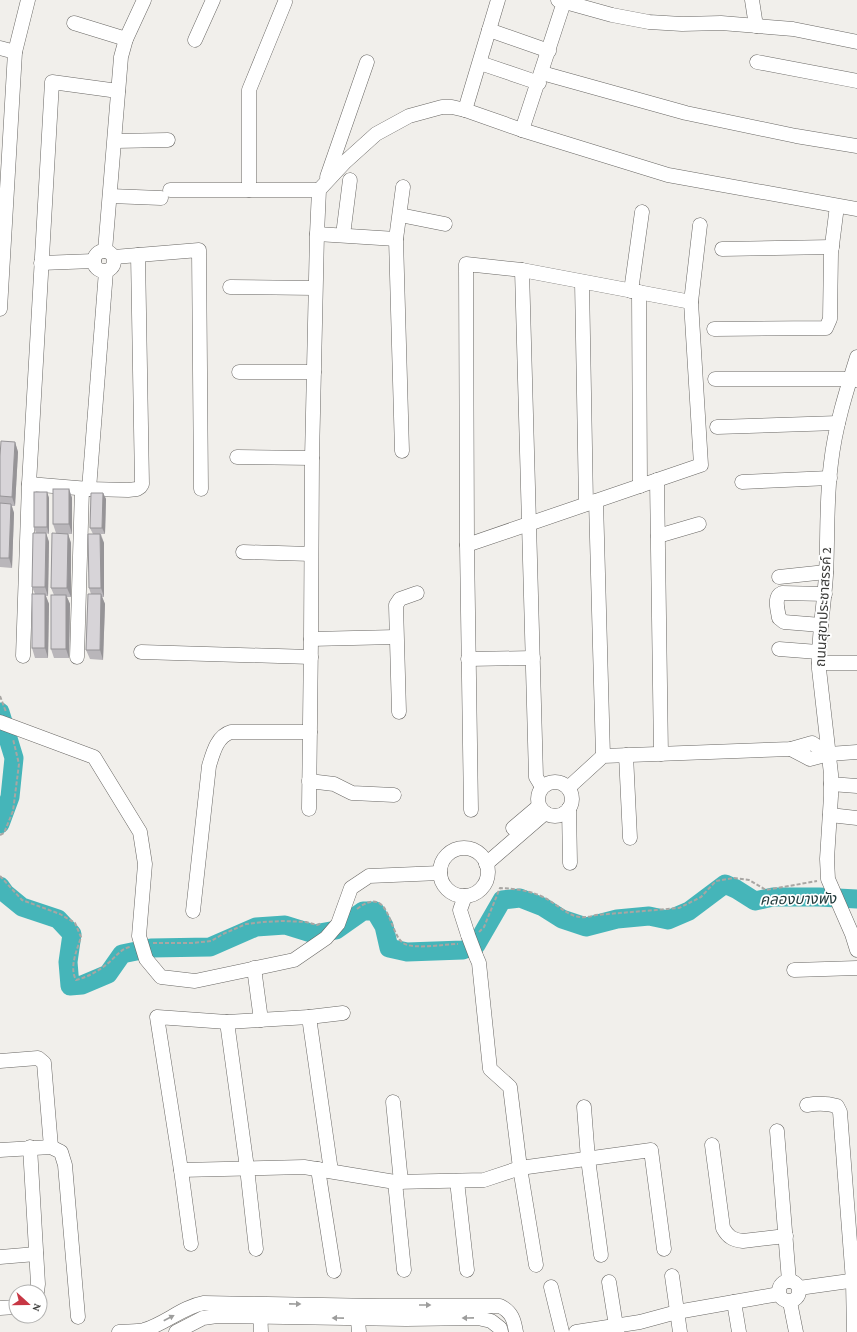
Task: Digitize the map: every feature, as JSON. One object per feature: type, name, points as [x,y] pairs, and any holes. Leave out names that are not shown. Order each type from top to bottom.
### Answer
[{"type":"street","points":[[0,308],[15,52],[28,0]]},
{"type":"street","points":[[144,0],[126,39],[120,57],[110,196],[110,254],[114,263],[112,268],[106,271],[96,267],[94,261],[100,252],[110,254],[138,255],[199,250],[201,489]]},
{"type":"street","points":[[195,40],[213,0]]},
{"type":"street","points":[[465,110],[498,0]]},
{"type":"street","points":[[752,0],[756,26]]},
{"type":"street","points":[[522,130],[549,50],[561,1],[612,15],[649,22],[682,24],[721,22],[794,29],[857,42]]},
{"type":"street","points":[[249,190],[249,90],[285,2]]},
{"type":"street","points":[[74,23],[126,39]]},
{"type":"street","points":[[490,30],[549,50]]},
{"type":"street","points":[[0,48],[15,52]]},
{"type":"street","points":[[309,809],[312,458],[316,234],[322,187],[367,62]]},
{"type":"street","points":[[757,62],[857,81]]},
{"type":"street","points":[[480,63],[686,113],[796,136],[857,146]]},
{"type":"street","points":[[23,656],[29,484],[52,82],[118,91]]},
{"type":"street","points":[[110,196],[322,187],[345,162],[376,134],[409,116],[442,107],[452,107],[668,175],[857,209]]},
{"type":"street","points":[[115,141],[168,140]]},
{"type":"street","points":[[343,236],[350,180]]},
{"type":"street","points":[[402,451],[396,239],[404,187]]},
{"type":"street","points":[[714,329],[826,328],[830,319],[832,247],[837,206]]},
{"type":"street","points":[[640,486],[635,292],[642,212]]},
{"type":"street","points":[[400,215],[445,224]]},
{"type":"street","points":[[467,545],[701,465],[691,302],[700,225]]},
{"type":"street","points":[[316,234],[396,239]]},
{"type":"street","points":[[722,249],[832,247]]},
{"type":"street","points":[[29,484],[85,489],[128,490],[140,488],[142,482],[138,255]]},
{"type":"street","points":[[41,263],[94,261]]},
{"type":"street","points":[[471,810],[468,659],[466,264],[522,270],[691,302]]},
{"type":"street","points":[[522,270],[536,777],[542,787]]},
{"type":"street","points":[[77,657],[85,489],[106,271]]},
{"type":"street","points":[[582,282],[603,756]]},
{"type":"street","points":[[230,287],[315,288]]},
{"type":"street","name":"ถนนสุขาประชาสรรค์ 2","points":[[857,357],[854,380],[842,406],[831,462],[827,513],[825,594],[818,658],[831,784],[827,859],[828,879],[852,934],[857,950]]},
{"type":"street","points":[[239,372],[314,372]]},
{"type":"street","points":[[715,379],[854,380]]},
{"type":"street","points":[[717,427],[838,423]]},
{"type":"street","points":[[237,457],[312,458]]},
{"type":"street","points":[[742,482],[830,478]]},
{"type":"street","points":[[657,480],[661,754]]},
{"type":"street","points":[[658,536],[699,524]]},
{"type":"street","points":[[243,552],[311,554]]},
{"type":"street","points":[[779,577],[826,572]]},
{"type":"street","points":[[399,712],[396,637],[397,602],[400,598],[417,593]]},
{"type":"street","points":[[821,625],[784,622],[779,618],[776,599],[779,594],[782,593],[825,594]]},
{"type":"street","points":[[311,639],[396,637]]},
{"type":"street","points":[[779,649],[818,658],[857,663]]},
{"type":"street","points":[[141,652],[311,657]]},
{"type":"street","points":[[468,659],[533,658]]},
{"type":"street","points":[[6,724],[94,757],[140,832],[146,864],[139,936],[143,950],[161,977],[195,981],[294,960],[326,938],[339,921],[351,888],[369,876],[440,873]]},
{"type":"street","points":[[193,911],[209,766],[221,738],[231,732],[310,732]]},
{"type":"street","points":[[568,788],[603,756],[791,749],[812,743],[829,754],[857,752]]},
{"type":"street","points":[[626,755],[630,838]]},
{"type":"street","points":[[309,781],[334,784],[352,793],[394,795]]},
{"type":"street","points":[[569,808],[565,812],[555,816],[542,809],[538,796],[542,787],[546,783],[558,782],[568,788],[572,798],[569,808],[570,863]]},
{"type":"street","points":[[831,784],[857,786]]},
{"type":"street","points":[[484,860],[542,809]]},
{"type":"street","points":[[830,814],[857,818]]},
{"type":"street","points":[[458,849],[470,849],[484,860],[487,871],[483,885],[478,891],[465,896],[450,891],[442,883],[440,873],[443,860],[452,851],[458,849]]},
{"type":"street","points":[[465,896],[460,910],[468,938],[479,963],[490,1069],[510,1087],[520,1168],[536,1265]]},
{"type":"street","points":[[254,968],[261,1020]]},
{"type":"street","points":[[794,970],[857,968]]},
{"type":"street","points":[[191,1244],[157,1017],[227,1022],[309,1017],[343,1013]]},
{"type":"street","points":[[309,1017],[334,1271]]},
{"type":"street","points":[[227,1022],[247,1168],[256,1249]]},
{"type":"street","points":[[0,1061],[38,1058],[44,1063],[51,1147]]},
{"type":"street","points":[[393,1102],[404,1270]]},
{"type":"street","points":[[807,1105],[819,1102],[829,1104],[837,1106],[840,1112],[855,1281],[855,1330]]},
{"type":"street","points":[[584,1107],[588,1159],[600,1255]]},
{"type":"street","points":[[576,1332],[616,1329],[677,1312],[734,1302],[798,1297],[794,1284],[786,1236],[777,1131]]},
{"type":"street","points":[[712,1145],[723,1228],[727,1235],[736,1241],[786,1236]]},
{"type":"street","points":[[30,1147],[38,1284]]},
{"type":"street","points":[[0,1150],[30,1147],[51,1147],[61,1152],[66,1165],[78,1317]]},
{"type":"street","points":[[181,1170],[304,1167],[398,1182],[484,1180],[520,1168],[651,1150],[664,1249]]},
{"type":"street","points":[[457,1181],[467,1270]]},
{"type":"street","points":[[0,1257],[36,1254]]},
{"type":"street","points":[[672,1276],[680,1332]]},
{"type":"street","points":[[796,1332],[785,1298],[779,1290],[781,1285],[855,1281]]},
{"type":"street","points":[[609,1282],[616,1329]]},
{"type":"street","points":[[551,1287],[562,1332]]},
{"type":"street","points":[[734,1302],[739,1332]]},
{"type":"street","points":[[119,1332],[152,1329],[192,1305],[204,1303],[358,1319],[478,1318],[491,1321],[500,1328],[501,1332]]},
{"type":"street","points":[[358,1319],[500,1306],[507,1309],[512,1316],[516,1332]]},
{"type":"street","points":[[176,1332],[203,1318],[260,1310]]},
{"type":"street","points":[[260,1310],[261,1332]]},
{"type":"path","points":[[0,696],[6,724],[19,764],[13,811],[4,833],[0,835]]},
{"type":"path","points":[[0,876],[22,900],[60,914],[75,923],[81,937],[75,956],[73,974],[76,980],[86,977],[108,964],[125,948],[143,950],[153,943],[192,943],[211,941],[246,924],[283,921],[306,922],[317,925],[339,921],[365,903],[377,903],[387,911],[398,939],[404,944],[412,946],[468,938],[484,927],[500,888],[522,889],[543,897],[572,916],[585,918],[596,914],[679,908],[701,897],[716,881],[733,878],[749,880],[766,890],[828,879]]},
{"type":"building","points":[[1,441],[15,442],[12,497],[0,496]]},
{"type":"building","points":[[53,489],[69,489],[69,524],[53,524]]},
{"type":"building","points":[[34,492],[47,492],[47,527],[34,527]]},
{"type":"building","points":[[91,493],[103,493],[102,528],[90,528]]},
{"type":"building","points":[[0,503],[11,504],[9,558],[0,558]]},
{"type":"building","points":[[33,533],[46,533],[45,587],[32,587]]},
{"type":"building","points":[[52,533],[68,534],[67,588],[51,588]]},
{"type":"building","points":[[88,534],[100,534],[101,588],[89,588]]},
{"type":"building","points":[[32,594],[45,594],[45,648],[32,648]]},
{"type":"building","points":[[88,594],[101,594],[100,650],[86,650]]},
{"type":"building","points":[[51,595],[66,595],[66,649],[51,649]]},
{"type":"waterway","name":"คลองบางพัง","points":[[0,712],[14,758],[10,797],[0,824]]},
{"type":"waterway","name":"คลองบางพัง","points":[[0,886],[5,893],[22,907],[58,919],[72,934],[68,962],[70,986],[82,985],[108,974],[122,954],[151,948],[210,947],[256,927],[285,925],[314,934],[336,930],[363,911],[375,911],[384,926],[389,948],[407,952],[463,950],[476,945],[502,900],[520,898],[543,907],[562,919],[586,927],[617,919],[649,916],[668,920],[689,911],[725,884],[755,901],[773,897],[857,899]]}]
